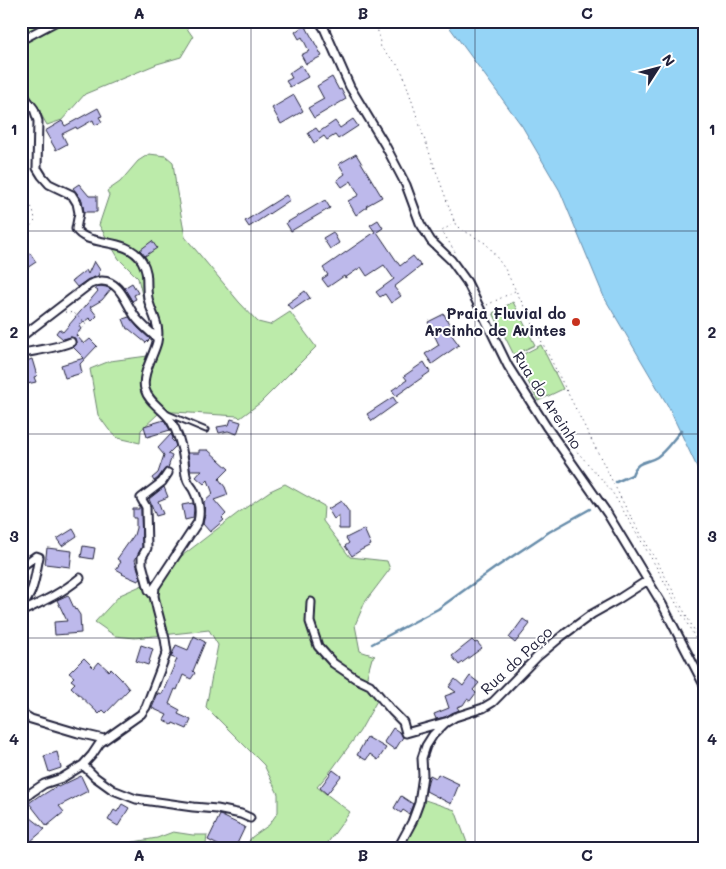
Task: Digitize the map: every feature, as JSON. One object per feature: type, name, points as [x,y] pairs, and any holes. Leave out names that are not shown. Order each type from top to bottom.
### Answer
[{"type":"street","points":[[21,40],[57,21]]},
{"type":"street","name":"Rua do Areinho","points":[[319,21],[350,86],[406,185],[420,223],[431,241],[451,260],[467,282],[508,366],[546,426],[607,513],[662,604],[705,687]]},
{"type":"street","points":[[21,92],[34,109],[38,121],[37,168],[49,184],[72,196],[78,203],[79,213],[76,229],[79,234],[87,238],[123,246],[134,251],[147,272],[146,288],[148,299],[158,328],[157,338],[144,378],[144,389],[150,398],[166,413],[178,436],[187,480],[194,490],[200,515],[198,522],[155,587],[154,596],[167,652],[146,707],[141,714],[104,739],[83,765],[62,778],[44,784],[21,801]]},
{"type":"street","points":[[21,337],[90,284],[102,281],[108,282],[119,290],[137,319],[157,338]]},
{"type":"street","points":[[21,354],[61,346],[71,342]]},
{"type":"street","points":[[154,596],[149,590],[142,564],[142,557],[147,548],[146,507],[142,498],[162,482],[168,473]]},
{"type":"street","points":[[21,567],[36,556],[39,557],[31,593],[21,606]]},
{"type":"street","points":[[21,612],[51,598],[80,578]]},
{"type":"street","name":"Rua do Paço","points":[[398,848],[412,822],[419,803],[423,775],[422,758],[426,746],[433,735],[455,716],[483,708],[493,702],[538,656],[562,636],[592,614],[648,580]]},
{"type":"street","name":"Rua do Paço","points":[[311,602],[310,622],[318,646],[333,663],[355,678],[370,685],[403,722],[406,733],[450,720]]},
{"type":"street","points":[[21,712],[31,719],[104,739]]},
{"type":"street","points":[[83,765],[95,777],[113,790],[136,799],[217,809],[250,818]]},
{"type":"lane","points":[[166,413],[206,430]]},
{"type":"path","points":[[376,21],[381,48],[404,74],[456,226],[485,243],[504,269],[627,510],[705,656]]},
{"type":"path","points":[[21,196],[30,204],[34,212],[35,221],[21,236]]},
{"type":"path","points":[[454,220],[451,226],[442,231],[458,257]]},
{"type":"path","points":[[480,309],[516,291]]},
{"type":"path","points":[[55,312],[74,313],[86,324],[71,342]]},
{"type":"path","points":[[561,434],[606,484],[654,559]]},
{"type":"path","points":[[666,582],[705,650]]},
{"type":"green space","points":[[21,21],[133,21],[163,29],[186,27],[193,37],[181,57],[157,64],[85,94],[62,120],[47,125],[21,79]]},
{"type":"green space","points":[[149,154],[166,156],[173,162],[185,237],[239,302],[258,322],[270,325],[290,312],[316,347],[260,403],[240,418],[238,416],[174,412],[159,413],[141,430],[140,443],[118,438],[109,430],[98,415],[90,369],[110,361],[155,355],[162,332],[145,307],[138,278],[119,259],[99,225],[109,195],[107,191],[120,182],[138,161]]},
{"type":"green space","points":[[513,302],[535,345],[514,355],[493,313]]},
{"type":"green space","points":[[541,345],[563,389],[538,401],[516,358]]},
{"type":"green space","points":[[285,484],[324,506],[323,521],[350,557],[387,561],[390,569],[365,602],[355,625],[360,651],[375,656],[372,658],[367,676],[379,697],[360,731],[317,787],[350,812],[324,848],[244,848],[252,837],[269,825],[278,812],[278,794],[264,765],[206,707],[218,645],[209,630],[135,638],[115,636],[95,622],[120,595],[154,580],[170,565],[238,513],[270,491]]},
{"type":"green space","points":[[422,799],[455,810],[469,848],[400,848]]},
{"type":"green space","points":[[173,832],[207,835],[206,844],[212,848],[114,848],[116,845],[157,838]]},
{"type":"water","points":[[445,21],[705,21],[705,484],[668,406],[604,297],[560,191],[522,126]]},
{"type":"building","points":[[305,25],[322,56],[306,64],[301,55],[309,51],[302,37],[299,39],[295,32]]},
{"type":"building","points":[[301,65],[308,77],[290,87],[286,81],[292,78],[289,73]]},
{"type":"building","points":[[332,77],[346,99],[314,118],[308,108],[324,99],[317,86]]},
{"type":"building","points":[[294,95],[303,111],[281,124],[272,108]]},
{"type":"building","points":[[98,108],[102,116],[99,117],[102,122],[95,125],[93,120],[77,129],[76,127],[62,134],[67,144],[56,150],[45,131],[62,121],[65,126]]},
{"type":"building","points":[[353,119],[358,126],[338,139],[335,135],[327,140],[324,136],[314,143],[308,133],[316,128],[319,132],[335,121],[340,128]]},
{"type":"building","points":[[356,154],[382,197],[366,206],[356,215],[348,201],[359,195],[351,181],[342,187],[337,180],[345,174],[339,164]]},
{"type":"building","points":[[79,184],[89,196],[97,196],[97,212],[84,212],[82,200],[73,188]]},
{"type":"building","points":[[286,195],[290,200],[249,227],[245,221]]},
{"type":"building","points":[[325,200],[330,208],[291,231],[286,223]]},
{"type":"building","points":[[378,220],[383,228],[377,232],[400,266],[413,256],[421,266],[394,287],[401,296],[391,303],[385,294],[380,297],[376,292],[394,279],[384,265],[367,276],[361,267],[328,287],[322,279],[328,275],[323,268],[375,232],[370,225]]},
{"type":"building","points":[[333,232],[339,243],[330,249],[323,238]]},
{"type":"building","points":[[152,241],[157,248],[145,256],[140,250]]},
{"type":"building","points":[[30,253],[36,262],[21,272],[21,261],[25,260]]},
{"type":"building","points":[[94,261],[100,270],[98,276],[87,280],[77,287],[72,281],[86,270],[88,274]]},
{"type":"building","points":[[132,283],[138,293],[134,295],[136,299],[132,301],[124,288]]},
{"type":"building","points":[[100,286],[111,289],[102,300],[90,307],[97,316],[92,321],[89,318],[79,326],[81,329],[76,335],[84,344],[90,339],[97,346],[80,364],[82,373],[65,378],[61,365],[84,358],[73,347],[76,343],[75,338],[63,339],[56,333],[59,329],[63,332],[98,291],[95,289]]},
{"type":"building","points":[[305,291],[310,298],[292,310],[287,304]]},
{"type":"building","points":[[444,314],[451,328],[448,330],[459,345],[432,364],[425,354],[439,345],[428,322]]},
{"type":"building","points":[[129,317],[150,339],[146,343],[127,329],[123,319]]},
{"type":"building","points":[[32,359],[37,376],[34,377],[36,382],[27,384],[21,363]]},
{"type":"building","points":[[424,362],[430,372],[396,396],[392,390],[407,380],[404,376]]},
{"type":"building","points":[[393,397],[397,403],[372,421],[367,414]]},
{"type":"building","points":[[231,419],[241,422],[237,434],[228,431],[219,433],[217,427],[229,425]]},
{"type":"building","points":[[164,420],[170,430],[147,437],[144,426]]},
{"type":"building","points":[[171,434],[173,438],[171,439],[176,446],[168,454],[172,456],[168,468],[154,481],[152,478],[158,473],[164,455],[158,448]]},
{"type":"building","points":[[199,450],[208,450],[229,469],[219,479],[228,495],[214,500],[226,514],[222,518],[224,520],[210,532],[203,524],[205,514],[204,502],[213,494],[208,480],[204,484],[196,477],[202,470],[190,470],[188,453],[199,453]]},
{"type":"building","points":[[164,487],[168,497],[158,501],[163,514],[156,516],[149,499]]},
{"type":"building","points":[[341,501],[349,512],[349,529],[339,529],[339,515],[334,519],[328,509]]},
{"type":"building","points":[[193,503],[193,518],[185,520],[182,505]]},
{"type":"building","points":[[139,506],[141,508],[142,547],[135,560],[141,579],[138,581],[122,574],[116,569],[121,562],[117,559],[134,535],[136,518],[133,518],[133,509],[139,509]]},
{"type":"building","points":[[73,529],[77,536],[62,546],[57,539]]},
{"type":"building","points":[[364,529],[371,545],[352,556],[345,546],[349,543],[346,538]]},
{"type":"building","points":[[83,546],[95,548],[93,559],[81,557]]},
{"type":"building","points":[[47,548],[72,551],[70,567],[45,564]]},
{"type":"building","points":[[68,595],[75,610],[80,615],[81,633],[55,635],[54,622],[67,621],[57,600]]},
{"type":"building","points":[[523,619],[530,624],[515,643],[509,638]]},
{"type":"building","points":[[194,636],[205,642],[193,671],[195,673],[191,679],[183,675],[169,704],[180,710],[178,714],[191,720],[187,729],[173,723],[172,725],[164,720],[167,715],[152,708],[158,693],[162,694],[177,659],[171,657],[176,645],[188,650]]},
{"type":"building","points":[[472,640],[475,643],[477,642],[482,648],[459,665],[452,656]]},
{"type":"building","points":[[141,645],[153,649],[148,665],[136,661]]},
{"type":"building","points":[[84,658],[94,668],[99,662],[109,671],[111,669],[129,689],[106,713],[103,710],[99,714],[71,687],[75,683],[71,680],[74,677],[69,673]]},
{"type":"building","points":[[470,676],[479,683],[473,690],[476,693],[470,701],[467,699],[463,705],[457,707],[459,710],[436,719],[434,714],[449,708],[445,696],[456,692],[449,687],[455,679],[463,686]]},
{"type":"building","points":[[393,728],[401,733],[403,737],[395,750],[384,742]]},
{"type":"building","points":[[367,737],[386,748],[378,760],[370,754],[366,760],[357,755]]},
{"type":"building","points":[[57,752],[61,768],[49,772],[44,756]]},
{"type":"building","points":[[333,770],[341,776],[327,794],[320,788]]},
{"type":"building","points":[[438,774],[459,784],[451,804],[426,791],[430,775],[436,778]]},
{"type":"building","points":[[81,776],[88,791],[59,806],[64,812],[47,826],[29,803],[57,786]]},
{"type":"building","points":[[401,796],[413,804],[409,814],[403,810],[401,813],[394,808]]},
{"type":"building","points":[[122,804],[129,808],[118,826],[108,820],[114,810],[117,812]]},
{"type":"building","points":[[21,810],[45,829],[23,848],[21,848]]},
{"type":"building","points":[[220,815],[245,827],[235,848],[224,848],[208,840]]},
{"type":"waterway","points":[[616,482],[632,475],[640,464],[661,454],[682,430]]},
{"type":"waterway","points":[[372,644],[438,609],[549,532],[590,509]]},
{"type":"place","name":"Praia Fluvial do Areinho de Avintes","points":[[576,322]]}]
